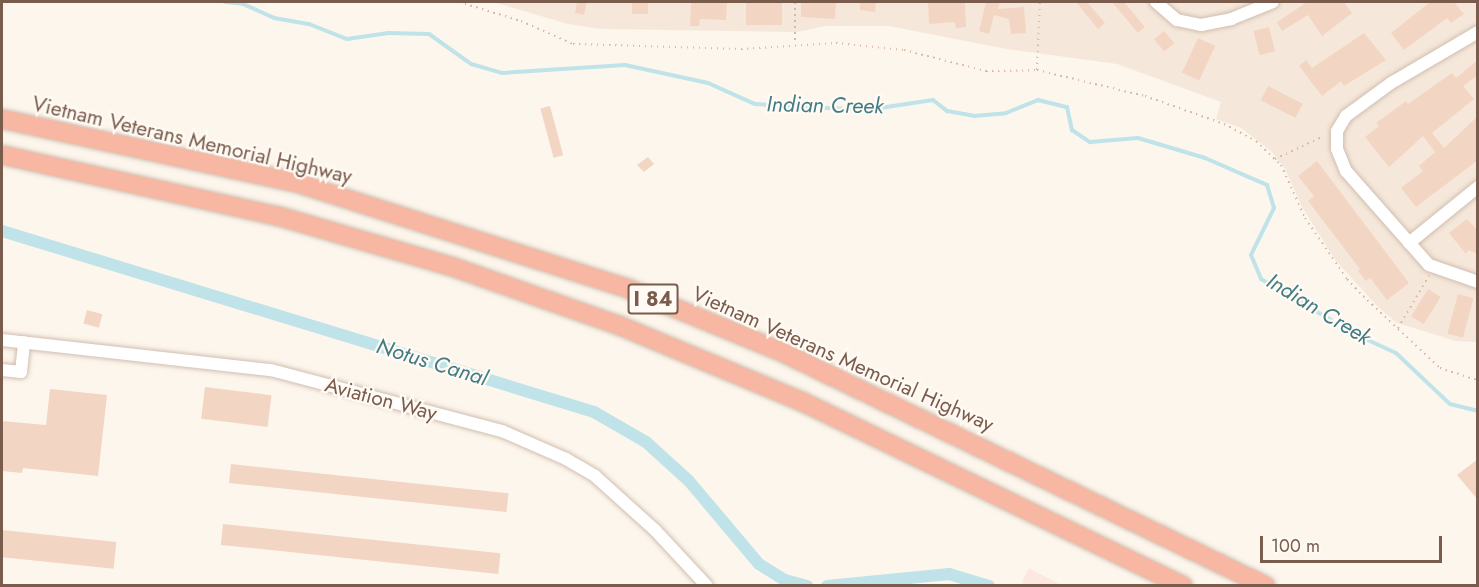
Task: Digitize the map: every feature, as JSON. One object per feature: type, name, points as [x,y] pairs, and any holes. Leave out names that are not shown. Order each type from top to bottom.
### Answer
[{"type":"highway","name":"Vietnam Veterans Memorial Highway","points":[[2,119],[294,182],[517,250],[629,290],[784,353],[1266,585]]},
{"type":"highway","name":"I 84","points":[[2,155],[278,216],[453,267],[618,325],[803,402],[1183,585]]},
{"type":"street","points":[[1156,2],[1177,20],[1201,25],[1231,19],[1273,2]]},
{"type":"street","points":[[1478,32],[1391,83],[1346,116],[1337,131],[1337,149],[1346,171],[1409,243],[1434,267],[1478,282]]},
{"type":"street","points":[[1409,243],[1478,187]]},
{"type":"street","name":"Aviation Way","points":[[2,340],[271,370],[502,431],[567,459],[595,476],[655,530],[707,585]]},
{"type":"street","points":[[2,370],[21,372],[24,342]]},
{"type":"path","points":[[459,2],[521,21],[573,44],[719,49],[795,44],[872,46],[986,71],[1037,70],[1145,96],[1224,124],[1256,141],[1275,159],[1289,179],[1305,218],[1347,279],[1440,368],[1478,380]]},
{"type":"path","points":[[795,2],[795,44]]},
{"type":"path","points":[[1037,70],[1040,2]]},
{"type":"path","points":[[1275,159],[1337,131]]},
{"type":"path","points":[[1398,328],[1434,267]]},
{"type":"shaded area","points":[[493,2],[1477,2],[1477,342],[1456,341],[1397,323],[1377,306],[1336,261],[1302,207],[1285,169],[1271,151],[1241,128],[1216,119],[1221,102],[1117,64],[1006,49],[889,26],[826,26],[797,32],[601,29],[568,24]]},
{"type":"shaded area","points":[[1029,568],[1061,585],[1025,585],[1022,582]]},
{"type":"building","points":[[577,2],[587,2],[584,15],[575,13]]},
{"type":"building","points":[[632,2],[648,2],[648,14],[632,14]]},
{"type":"building","points":[[691,2],[727,2],[726,20],[700,19],[699,26],[690,26]]},
{"type":"building","points":[[746,2],[782,2],[782,25],[746,25]]},
{"type":"building","points":[[801,2],[836,2],[835,19],[801,17]]},
{"type":"building","points":[[860,2],[876,2],[875,12],[860,10]]},
{"type":"building","points":[[928,2],[965,2],[966,27],[956,28],[955,22],[929,24]]},
{"type":"building","points":[[986,2],[1000,2],[998,9],[1024,7],[1026,33],[1011,34],[1009,19],[994,15],[989,34],[979,31]]},
{"type":"building","points":[[1076,2],[1087,2],[1105,23],[1098,29]]},
{"type":"building","points":[[1112,2],[1124,2],[1145,27],[1138,33]]},
{"type":"building","points":[[1307,2],[1344,2],[1352,13],[1322,36],[1308,15],[1282,31],[1277,22]]},
{"type":"building","points":[[1430,2],[1454,2],[1464,14],[1451,23],[1447,18],[1404,50],[1391,33]]},
{"type":"building","points":[[1269,27],[1275,51],[1260,55],[1253,31]]},
{"type":"building","points":[[1164,31],[1174,43],[1164,52],[1154,39]]},
{"type":"building","points":[[1364,33],[1386,60],[1344,86],[1341,81],[1322,96],[1299,66],[1306,60],[1312,68]]},
{"type":"building","points":[[1198,38],[1215,46],[1199,80],[1182,72]]},
{"type":"building","points":[[1478,60],[1478,75],[1463,86],[1474,99],[1432,133],[1444,148],[1478,116],[1478,160],[1416,207],[1401,188],[1423,171],[1419,166],[1435,152],[1423,136],[1389,167],[1365,137],[1379,126],[1376,123],[1406,101],[1408,104],[1452,73],[1456,78]]},
{"type":"building","points":[[1268,86],[1303,104],[1295,118],[1261,100]]},
{"type":"building","points":[[550,106],[563,155],[554,158],[540,109]]},
{"type":"building","points":[[648,157],[654,164],[644,172],[637,165]]},
{"type":"building","points":[[1317,161],[1409,283],[1387,300],[1370,278],[1366,281],[1358,271],[1360,269],[1308,201],[1314,196],[1298,176]]},
{"type":"building","points":[[1467,219],[1478,231],[1478,254],[1468,250],[1466,254],[1449,233]]},
{"type":"building","points":[[1428,289],[1441,297],[1424,324],[1411,316]]},
{"type":"building","points":[[1458,294],[1473,298],[1463,338],[1447,334]]},
{"type":"building","points":[[87,310],[102,314],[99,328],[83,324]]},
{"type":"building","points":[[205,387],[272,395],[268,427],[201,419]]},
{"type":"building","points":[[50,389],[107,395],[98,476],[23,468],[22,473],[2,471],[2,421],[46,425]]},
{"type":"building","points":[[1478,459],[1478,500],[1457,475]]},
{"type":"building","points":[[231,464],[508,493],[506,512],[229,483]]},
{"type":"building","points":[[223,524],[500,553],[498,574],[221,545]]},
{"type":"building","points":[[2,530],[116,542],[114,569],[2,557]]},
{"type":"waterway","name":"Indian Creek","points":[[225,2],[243,4],[274,18],[309,24],[347,39],[389,33],[429,34],[471,64],[502,73],[625,65],[708,83],[755,104],[866,110],[933,100],[947,111],[974,116],[1006,113],[1038,100],[1067,107],[1072,130],[1090,142],[1138,138],[1205,158],[1267,185],[1274,208],[1251,255],[1261,279],[1355,334],[1396,353],[1450,404],[1478,411]]},
{"type":"waterway","name":"Notus Canal","points":[[2,231],[594,412],[646,442],[689,481],[759,564],[785,580],[807,586]]},
{"type":"waterway","name":"Notus Canal","points":[[827,586],[949,574],[989,586]]}]
